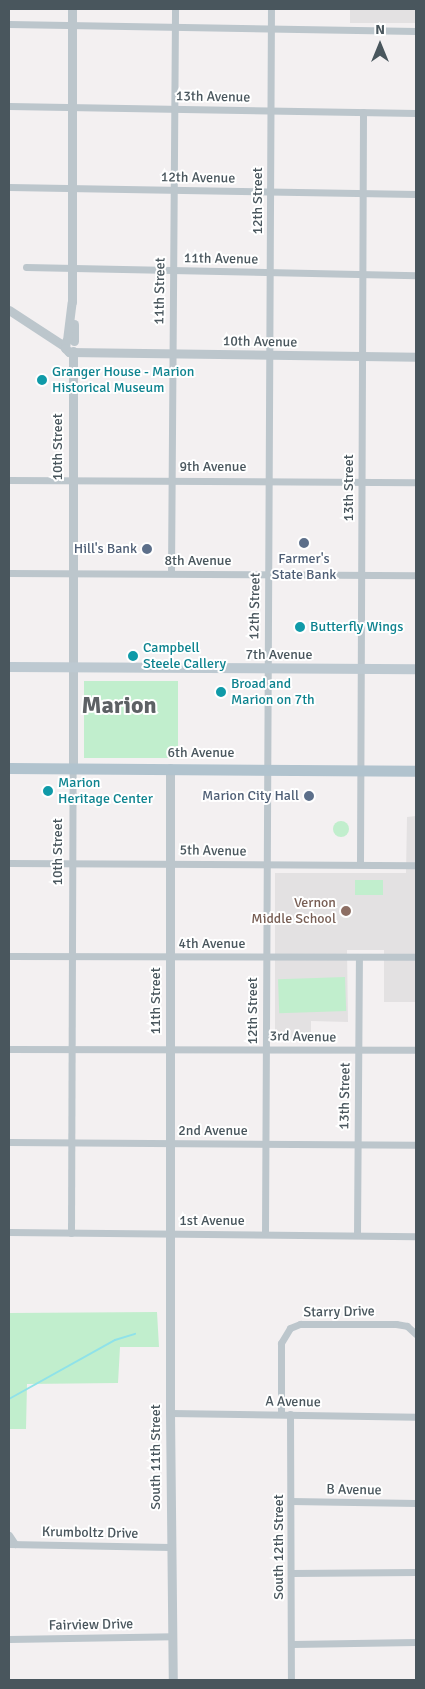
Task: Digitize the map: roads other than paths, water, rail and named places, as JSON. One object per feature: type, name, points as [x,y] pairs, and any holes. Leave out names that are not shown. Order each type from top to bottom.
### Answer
[{"type":"main road","name":"7th Avenue","points":[[9,669],[416,669]]},
{"type":"main road","name":"6th Avenue","points":[[9,768],[393,769],[416,767]]},
{"type":"main road","name":"6th Avenue","points":[[393,769],[416,771]]},
{"type":"street","name":"10th Street","points":[[71,1233],[72,480],[70,346],[72,302],[72,9]]},
{"type":"street","name":"11th Street","points":[[172,573],[175,9]]},
{"type":"street","name":"12th Street","points":[[265,1233],[271,9]]},
{"type":"street","points":[[9,24],[416,31]]},
{"type":"street","name":"13th Avenue","points":[[9,106],[416,112]]},
{"type":"street","name":"13th Street","points":[[360,864],[363,112]]},
{"type":"street","name":"12th Avenue","points":[[9,186],[416,194]]},
{"type":"street","name":"11th Avenue","points":[[26,268],[416,275]]},
{"type":"street","name":"10th Avenue","points":[[9,310],[70,346],[104,350],[173,354],[416,357]]},
{"type":"street","name":"9th Avenue","points":[[9,480],[416,482]]},
{"type":"street","name":"8th Avenue","points":[[9,573],[416,575]]},
{"type":"street","name":"11th Street","points":[[170,768],[171,1233]]},
{"type":"street","name":"5th Avenue","points":[[9,863],[416,865]]},
{"type":"street","name":"4th Avenue","points":[[9,956],[416,957]]},
{"type":"street","name":"13th Street","points":[[357,1235],[359,957]]},
{"type":"street","name":"3rd Avenue","points":[[9,1049],[416,1050]]},
{"type":"street","name":"2nd Avenue","points":[[9,1142],[416,1145]]},
{"type":"street","name":"1st Avenue","points":[[9,1232],[265,1233],[416,1236]]},
{"type":"street","name":"South 11th Street","points":[[171,1233],[170,1547],[173,1680]]},
{"type":"street","name":"Starry Drive","points":[[281,1414],[281,1343],[290,1328],[300,1324],[396,1324],[407,1326],[416,1334]]},
{"type":"street","name":"A Avenue","points":[[170,1412],[416,1417]]},
{"type":"street","name":"South 12th Street","points":[[290,1414],[291,1680]]},
{"type":"street","name":"B Avenue","points":[[291,1501],[416,1503]]},
{"type":"street","points":[[9,1535],[12,1544]]},
{"type":"street","name":"Krumboltz Drive","points":[[12,1544],[170,1547]]},
{"type":"street","points":[[292,1573],[416,1572]]},
{"type":"street","name":"Fairview Drive","points":[[9,1639],[173,1636]]},
{"type":"street","points":[[292,1644],[416,1642]]},
{"type":"waterway","points":[[9,1399],[115,1340],[135,1334]]},
{"type":"place","name":"Granger House - Marion Historical Museum","points":[[42,380]]},
{"type":"place","name":"Farmer's State Bank","points":[[304,543]]},
{"type":"place","name":"Hill's Bank","points":[[147,549]]},
{"type":"place","name":"Butterfly Wings","points":[[300,627]]},
{"type":"place","name":"Campbell Steele Callery","points":[[133,656]]},
{"type":"place","name":"Broad and Marion on 7th","points":[[221,692]]},
{"type":"place","name":"Marion Heritage Center","points":[[48,791]]},
{"type":"place","name":"Marion City Hall","points":[[309,796]]},
{"type":"place","name":"Vernon Middle School","points":[[346,911]]},
{"type":"district","name":"Marion","points":[[119,706]]}]
